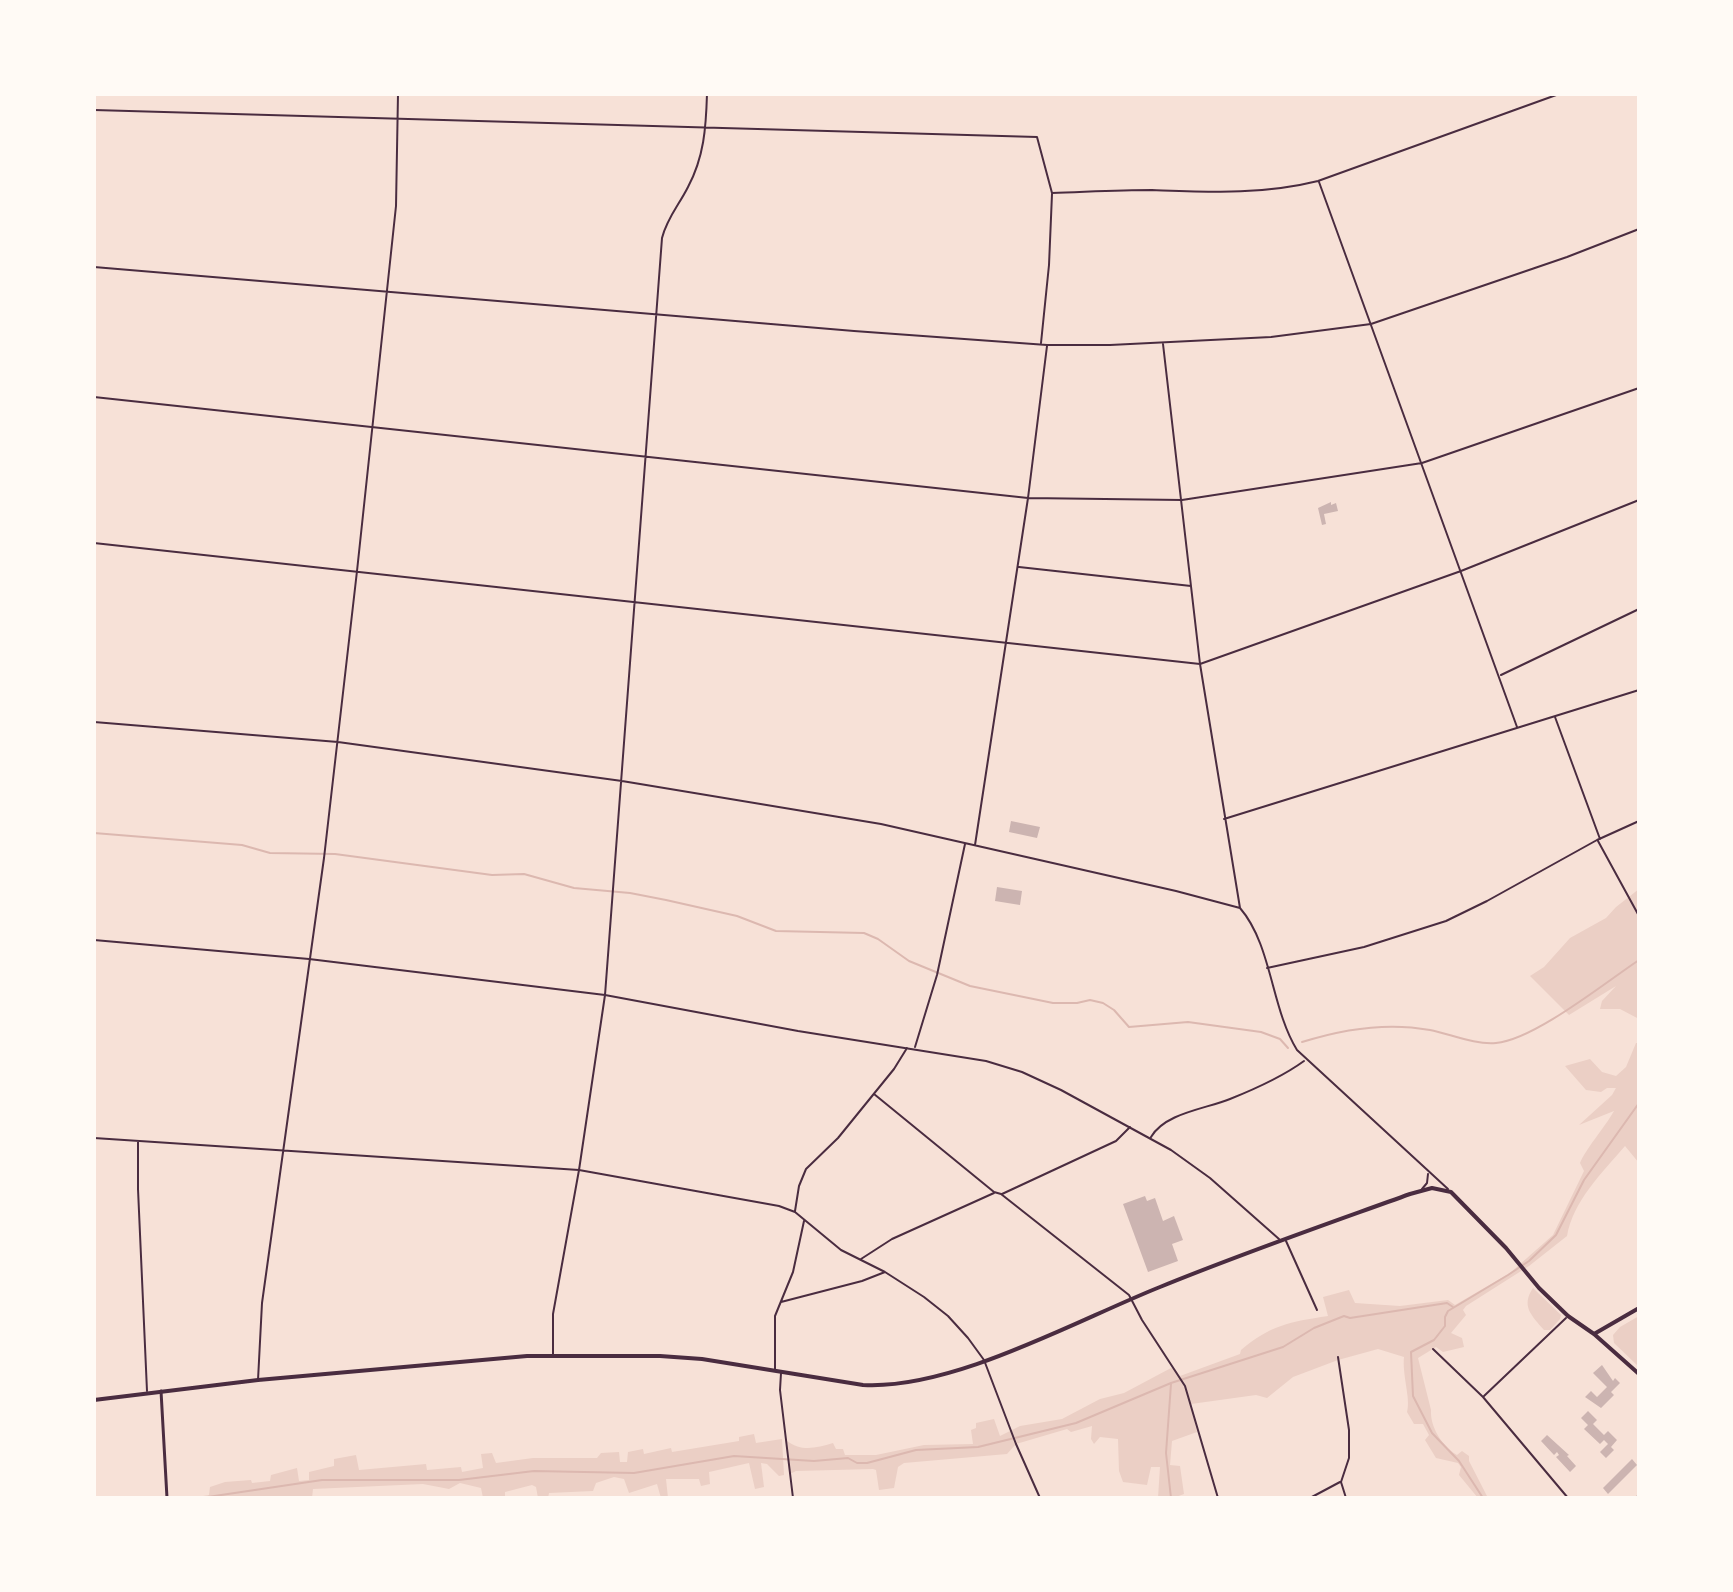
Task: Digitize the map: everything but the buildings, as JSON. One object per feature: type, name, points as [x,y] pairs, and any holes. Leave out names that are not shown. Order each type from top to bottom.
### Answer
[{"type":"main road","points":[[94,1400],[476,1358],[553,1355],[660,1356],[881,1386],[923,1379],[984,1360],[1283,1240],[1437,1187],[1451,1192],[1568,1316],[1594,1334],[1639,1374]]},
{"type":"main road","points":[[1594,1334],[1639,1308]]},
{"type":"main road","points":[[161,1391],[167,1498]]},
{"type":"street","points":[[258,1380],[262,1303],[324,858],[357,571],[396,206],[398,94]]},
{"type":"street","points":[[553,1355],[553,1314],[579,1170],[605,995],[662,238],[665,223],[699,165],[706,127],[707,94]]},
{"type":"street","points":[[1052,193],[1147,190],[1240,193],[1285,189],[1318,181],[1559,94]]},
{"type":"street","points":[[94,110],[1037,137],[1052,193],[1041,344]]},
{"type":"street","points":[[1318,181],[1517,727]]},
{"type":"street","points":[[94,267],[1047,345],[1271,337],[1371,324],[1639,229]]},
{"type":"street","points":[[1163,342],[1200,664],[1240,908],[1252,924],[1291,1040],[1305,1060],[1451,1192]]},
{"type":"street","points":[[975,845],[1008,642],[1047,345]]},
{"type":"street","points":[[94,397],[1028,498],[1182,500],[1422,463],[1639,388]]},
{"type":"street","points":[[94,543],[1200,664],[1461,571],[1639,500]]},
{"type":"street","points":[[1018,567],[1192,586]]},
{"type":"street","points":[[1500,675],[1639,609]]},
{"type":"street","points":[[1224,819],[1639,690]]},
{"type":"street","points":[[1555,716],[1598,840],[1639,916]]},
{"type":"street","points":[[94,722],[338,742],[622,781],[881,824],[1240,908]]},
{"type":"street","points":[[1266,968],[1364,947],[1446,921],[1639,821]]},
{"type":"street","points":[[914,1049],[939,968],[965,843]]},
{"type":"street","points":[[94,940],[309,959],[605,995],[798,1031],[986,1061],[1022,1072],[1130,1126],[1210,1178],[1283,1240],[1317,1310]]},
{"type":"street","points":[[795,1212],[804,1173],[838,1138],[907,1048]]},
{"type":"street","points":[[1150,1138],[1156,1128],[1164,1123],[1231,1099],[1292,1070],[1305,1060]]},
{"type":"street","points":[[874,1094],[994,1192],[1001,1194],[1122,1287],[1185,1386],[1218,1498]]},
{"type":"street","points":[[1001,1194],[1116,1141],[1130,1126]]},
{"type":"street","points":[[94,1138],[579,1170],[779,1206],[795,1212],[841,1250],[885,1272],[948,1316],[984,1360],[1040,1498]]},
{"type":"street","points":[[138,1140],[147,1393]]},
{"type":"street","points":[[1421,1190],[1428,1179],[1428,1171]]},
{"type":"street","points":[[1010,1202],[1012,1189]]},
{"type":"street","points":[[860,1259],[871,1255],[878,1246],[892,1239],[994,1192]]},
{"type":"street","points":[[793,1498],[778,1371],[775,1316],[793,1272],[804,1219]]},
{"type":"street","points":[[780,1302],[885,1272]]},
{"type":"street","points":[[1483,1397],[1568,1316]]},
{"type":"street","points":[[1433,1349],[1483,1397],[1568,1498]]},
{"type":"street","points":[[1338,1357],[1349,1430],[1349,1458],[1341,1482],[1346,1498]]},
{"type":"street","points":[[1310,1498],[1341,1482]]},
{"type":"shaded area","points":[[1639,889],[1639,1019],[1620,1009],[1600,1009],[1602,1001],[1616,986],[1569,1015],[1530,976],[1544,967],[1570,938],[1606,918]]},
{"type":"shaded area","points":[[1636,1043],[1639,1043],[1639,1163],[1625,1146],[1582,1199],[1567,1236],[1529,1266],[1466,1306],[1463,1310],[1466,1315],[1451,1333],[1462,1338],[1464,1347],[1443,1352],[1436,1347],[1418,1358],[1435,1429],[1442,1441],[1457,1455],[1462,1451],[1469,1456],[1488,1498],[1478,1498],[1459,1475],[1461,1467],[1458,1463],[1436,1458],[1425,1440],[1429,1435],[1423,1424],[1414,1424],[1407,1412],[1404,1357],[1378,1349],[1293,1377],[1267,1398],[1256,1395],[1191,1404],[1197,1432],[1172,1441],[1170,1465],[1180,1466],[1184,1494],[1173,1498],[1158,1498],[1160,1467],[1151,1467],[1147,1485],[1123,1482],[1119,1471],[1118,1439],[1100,1437],[1094,1444],[1091,1439],[1092,1426],[1071,1432],[1067,1429],[1016,1444],[1007,1454],[904,1463],[898,1467],[894,1488],[879,1490],[876,1470],[873,1469],[796,1471],[790,1474],[787,1441],[804,1448],[833,1443],[836,1449],[843,1449],[845,1455],[876,1455],[924,1445],[973,1444],[971,1430],[976,1428],[976,1423],[994,1419],[1000,1436],[1020,1426],[1062,1419],[1100,1399],[1124,1393],[1171,1368],[1180,1376],[1240,1354],[1262,1335],[1281,1326],[1328,1316],[1323,1297],[1349,1290],[1355,1303],[1400,1306],[1448,1300],[1455,1305],[1510,1273],[1553,1235],[1584,1171],[1580,1163],[1614,1111],[1579,1125],[1616,1088],[1601,1092],[1586,1090],[1565,1066],[1590,1059],[1602,1072],[1616,1076],[1626,1067]]},
{"type":"shaded area","points":[[1533,1288],[1561,1315],[1550,1330],[1544,1330],[1529,1310],[1529,1294]]},
{"type":"shaded area","points":[[1639,1316],[1639,1367],[1614,1343],[1613,1335]]},
{"type":"shaded area","points":[[754,1434],[756,1443],[782,1439],[784,1475],[779,1476],[767,1464],[761,1463],[764,1487],[755,1489],[749,1463],[709,1472],[710,1484],[701,1486],[699,1479],[666,1479],[668,1498],[661,1498],[657,1484],[629,1493],[624,1479],[614,1477],[596,1483],[593,1491],[549,1493],[548,1498],[538,1498],[536,1487],[532,1485],[505,1492],[505,1498],[483,1498],[481,1488],[460,1483],[449,1489],[423,1484],[313,1489],[312,1498],[191,1498],[209,1495],[210,1487],[225,1482],[270,1481],[271,1475],[297,1468],[299,1481],[309,1480],[309,1472],[334,1466],[334,1459],[356,1455],[359,1470],[426,1464],[427,1470],[461,1467],[462,1472],[483,1468],[481,1454],[492,1453],[496,1463],[533,1458],[597,1458],[601,1453],[619,1452],[620,1462],[627,1462],[628,1452],[643,1449],[644,1454],[671,1448],[672,1452],[739,1441],[739,1437]]},
{"type":"waterway","points":[[94,833],[242,845],[270,853],[335,854],[492,875],[524,874],[574,888],[630,893],[737,916],[776,931],[864,933],[909,961],[970,986],[1053,1003],[1090,1000],[1103,1003],[1129,1027],[1188,1022],[1261,1032],[1280,1039],[1288,1048]]},
{"type":"waterway","points":[[1302,1042],[1349,1030],[1381,1027],[1430,1030],[1496,1043],[1530,1032],[1549,1021],[1639,960]]},
{"type":"waterway","points":[[1483,1498],[1459,1461],[1432,1433],[1413,1396],[1411,1352],[1434,1340],[1445,1326],[1448,1311],[1529,1261],[1556,1235],[1584,1180],[1639,1103]]},
{"type":"waterway","points":[[201,1498],[322,1480],[459,1480],[534,1471],[634,1473],[734,1456],[814,1461],[848,1458],[857,1463],[867,1463],[916,1450],[978,1447],[1076,1423],[1171,1383],[1283,1347],[1314,1328],[1344,1316],[1350,1318],[1447,1303],[1453,1307]]},
{"type":"waterway","points":[[1171,1384],[1166,1453],[1171,1498]]}]
